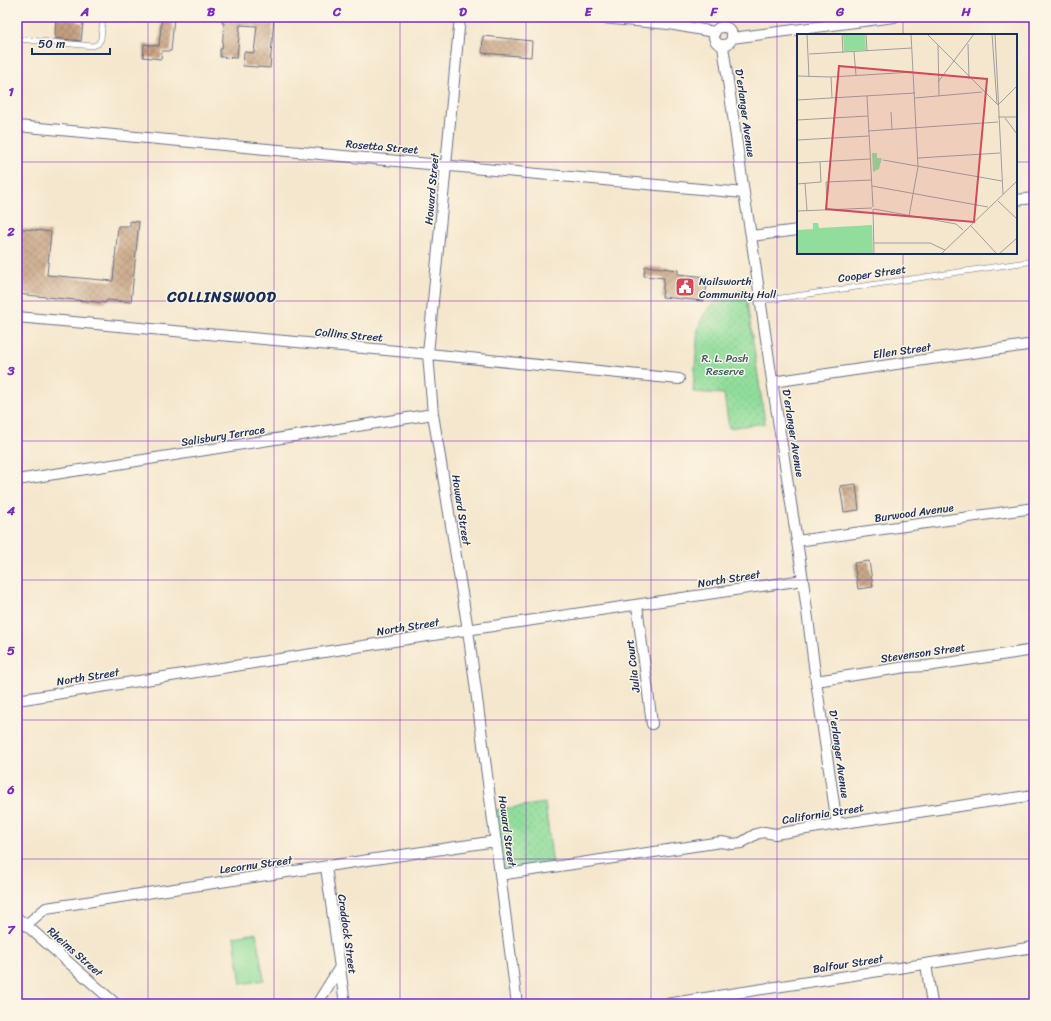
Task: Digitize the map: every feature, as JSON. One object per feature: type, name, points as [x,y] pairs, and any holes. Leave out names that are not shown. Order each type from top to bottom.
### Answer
[{"type":"street","name":"Howard Street","points":[[460,17],[428,354],[433,414],[468,630],[517,1004]]},
{"type":"street","points":[[591,17],[669,24],[719,25],[729,29],[732,35],[729,44],[723,46],[716,44],[714,41],[713,36],[719,25]]},
{"type":"street","points":[[732,38],[894,17]]},
{"type":"street","name":"D'erlanger Avenue","points":[[723,46],[772,382],[803,580],[837,824]]},
{"type":"street","name":"Rosetta Street","points":[[17,126],[744,193]]},
{"type":"street","points":[[1017,200],[1034,198]]},
{"type":"street","points":[[751,236],[797,230]]},
{"type":"street","name":"Collins Street","points":[[17,317],[679,378]]},
{"type":"street","name":"Ellen Street","points":[[772,382],[1034,344]]},
{"type":"street","name":"Salisbury Terrace","points":[[17,480],[433,414]]},
{"type":"street","name":"Burwood Avenue","points":[[797,541],[1034,508]]},
{"type":"street","name":"North Street","points":[[17,700],[637,604],[803,580]]},
{"type":"street","name":"Julia Court","points":[[637,604],[652,724]]},
{"type":"street","name":"Stevenson Street","points":[[816,681],[1034,650]]},
{"type":"street","name":"California Street","points":[[500,874],[721,842],[733,844],[741,843],[756,834],[764,832],[775,834],[1034,795]]},
{"type":"street","name":"Lecornu Street","points":[[26,925],[46,908],[496,841]]},
{"type":"street","name":"Craddock Street","points":[[326,867],[345,1004]]},
{"type":"street","name":"Rheims Street","points":[[17,918],[116,1004]]},
{"type":"street","name":"Balfour Street","points":[[666,1004],[1034,947]]},
{"type":"street","points":[[926,964],[932,1004]]},
{"type":"street","points":[[317,1004],[340,968]]},
{"type":"lane","points":[[18,39],[93,46],[98,44],[101,39],[103,17]]},
{"type":"lane","name":"Cooper Street","points":[[761,300],[1034,261]]},
{"type":"green space","name":"R. L. Pash Reserve","points":[[745,289],[765,423],[729,428],[724,394],[693,392],[698,328],[704,314],[716,301]]},
{"type":"green space","points":[[545,803],[553,865],[503,872],[495,810]]},
{"type":"green space","points":[[256,933],[264,980],[241,984],[234,937]]},
{"type":"building","points":[[56,17],[78,17],[77,22],[83,23],[81,41],[55,38]]},
{"type":"building","points":[[162,17],[174,17],[171,51],[162,51],[161,59],[143,57],[144,44],[159,46]]},
{"type":"building","points":[[223,17],[274,17],[270,68],[243,66],[244,52],[254,53],[257,26],[240,25],[237,58],[220,57],[224,23],[222,23]]},
{"type":"building","points":[[483,36],[532,41],[531,57],[482,53]]},
{"type":"building","points":[[130,221],[139,222],[131,302],[107,300],[105,303],[17,294],[17,228],[51,232],[47,275],[113,281],[118,226],[130,226]]},
{"type":"building","name":"Nailsworth Community Hall","points":[[645,266],[678,270],[678,274],[707,277],[706,296],[703,296],[703,301],[662,297],[664,278],[644,276]]},
{"type":"building","points":[[856,484],[859,510],[844,512],[840,486]]},
{"type":"building","points":[[869,561],[873,587],[858,589],[854,563]]},
{"type":"place","name":"Nailsworth Community Hall","points":[[685,287]]},
{"type":"district","name":"COLLINSWOOD","points":[[222,297]]}]
